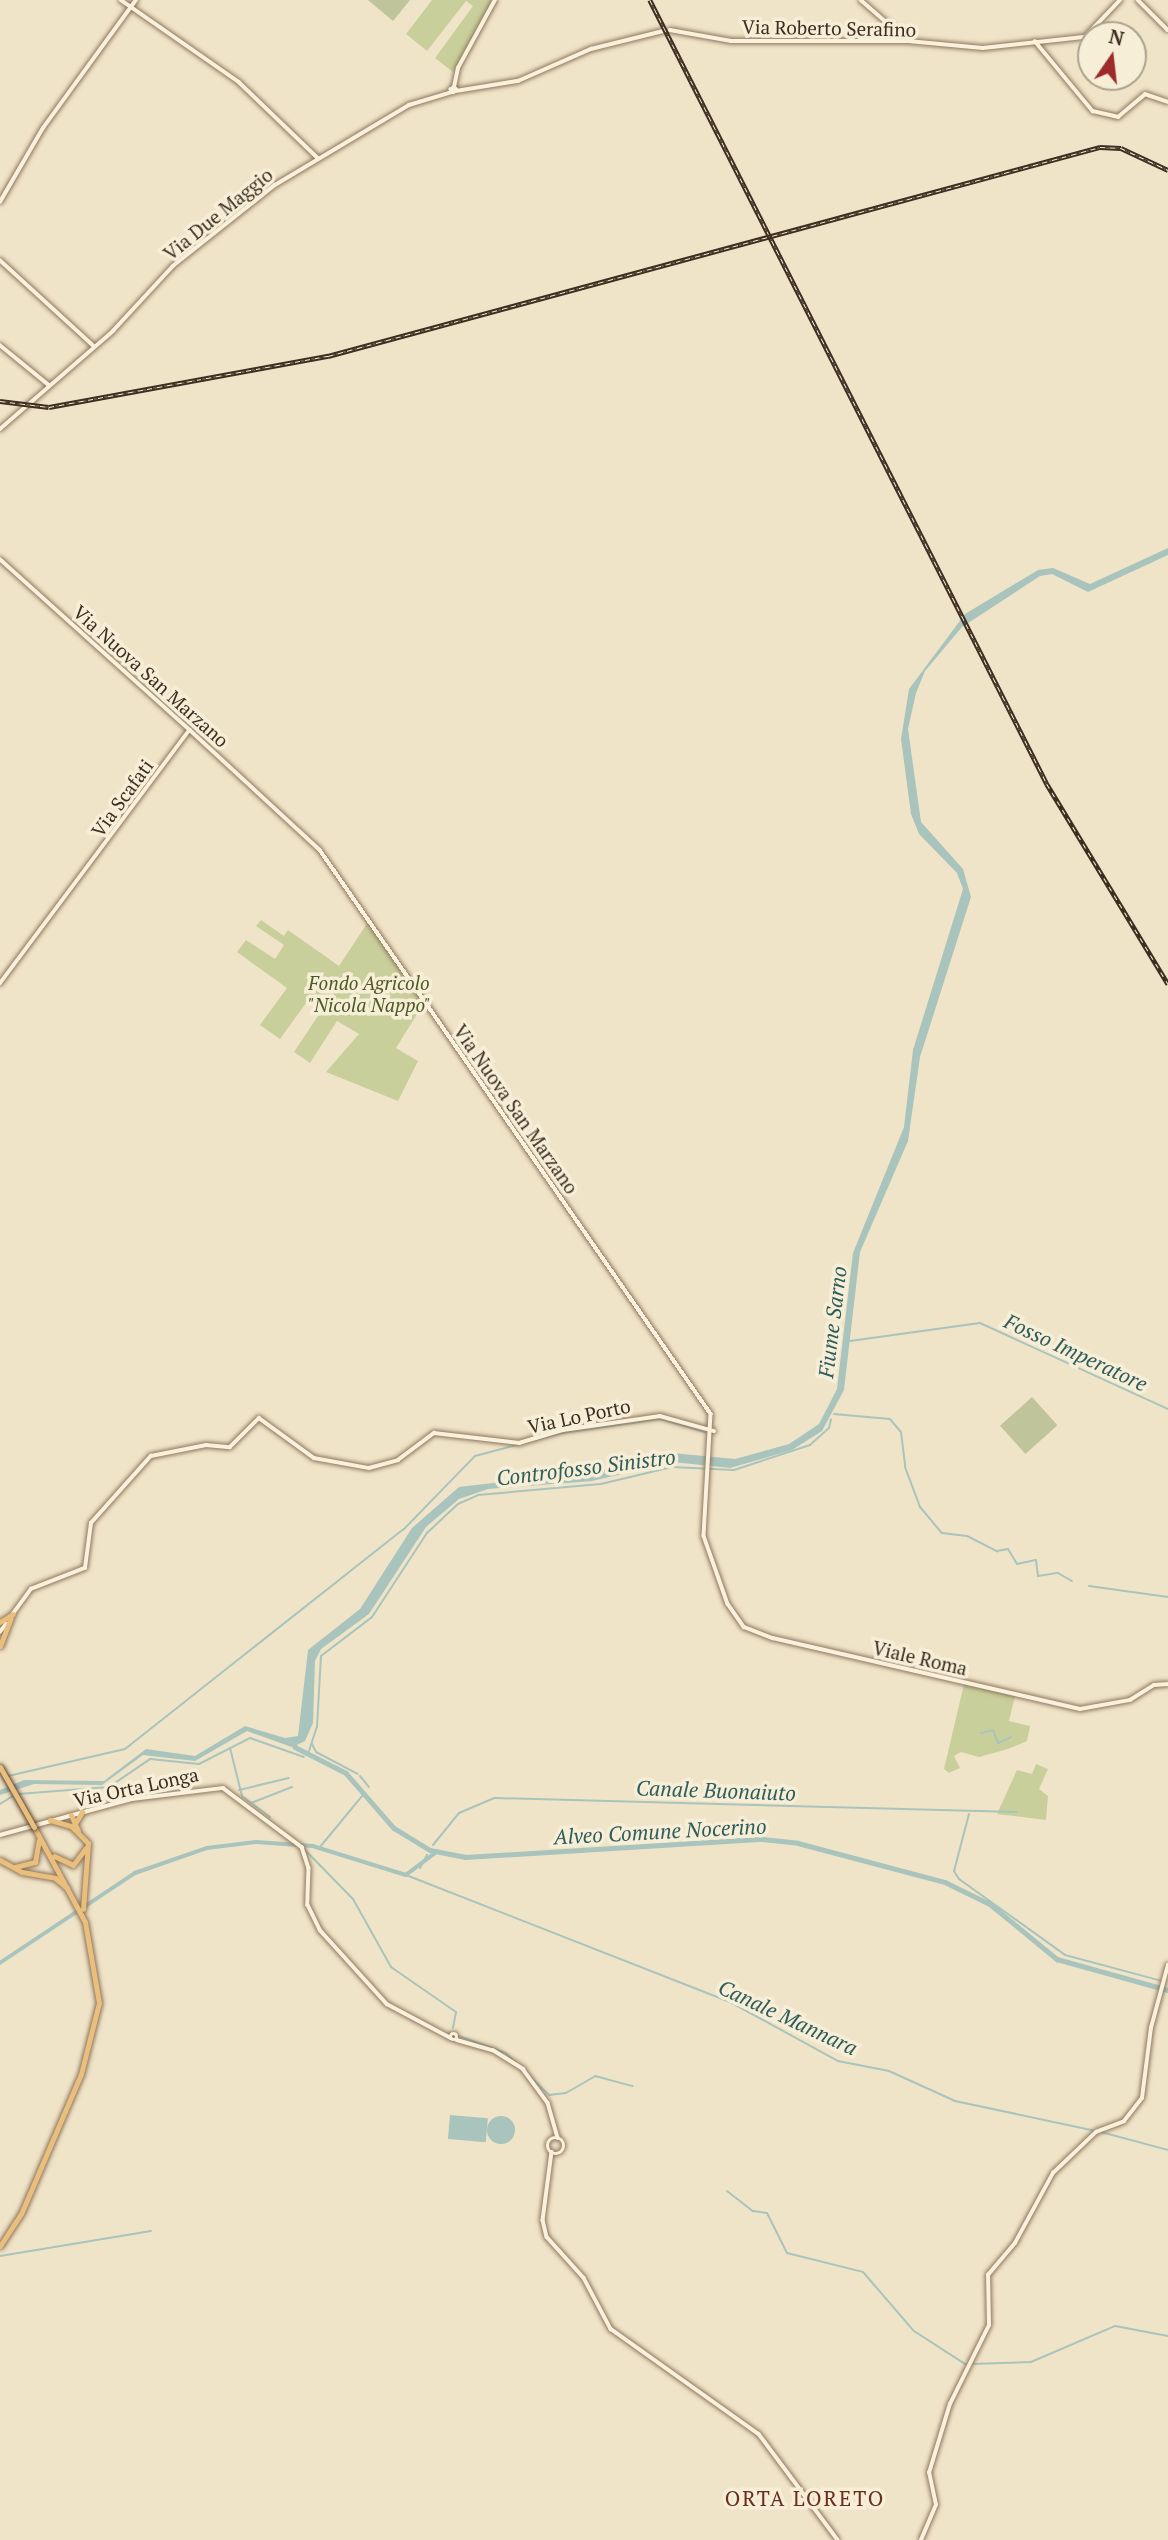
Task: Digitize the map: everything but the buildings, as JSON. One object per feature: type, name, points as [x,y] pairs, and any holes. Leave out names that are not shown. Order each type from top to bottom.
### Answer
[{"type":"highway","points":[[0,1622],[12,1616]]},
{"type":"highway","points":[[0,1646],[12,1616]]},
{"type":"highway","points":[[0,1768],[79,1901],[91,1939],[99,1984],[96,2028],[88,2057],[37,2176],[0,2246]]},
{"type":"highway","points":[[73,1824],[82,1812]]},
{"type":"highway","points":[[71,1815],[73,1824],[86,1840],[89,1855],[79,1901]]},
{"type":"highway","points":[[50,1820],[73,1824]]},
{"type":"highway","points":[[10,1866],[24,1868],[39,1857],[34,1827]]},
{"type":"highway","points":[[40,1837],[57,1860],[68,1866],[82,1860],[86,1840]]},
{"type":"highway","points":[[0,1860],[10,1866],[55,1878],[79,1901]]},
{"type":"street","points":[[121,0],[233,78],[318,158]]},
{"type":"street","points":[[0,202],[43,128],[136,0]]},
{"type":"street","points":[[454,90],[455,78],[495,0]]},
{"type":"street","points":[[861,0],[908,41]]},
{"type":"street","name":"Via Roberto Serafino","points":[[670,30],[731,41],[908,41],[966,49],[1085,37],[1120,0]]},
{"type":"street","points":[[1138,0],[1168,30]]},
{"type":"street","name":"Via Due Maggio","points":[[0,429],[94,346],[173,266],[318,158],[409,105],[454,90],[510,83],[591,49],[663,31]]},
{"type":"street","points":[[1035,41],[1086,106],[1113,117],[1145,94],[1168,102]]},
{"type":"street","points":[[0,260],[94,346]]},
{"type":"street","points":[[0,345],[49,385]]},
{"type":"street","name":"Via Nuova San Marzano","points":[[0,559],[310,838],[711,1414],[714,1431]]},
{"type":"street","name":"Via Scafati","points":[[0,984],[190,730]]},
{"type":"street","name":"Via Lo Porto","points":[[0,1632],[31,1588],[85,1568],[91,1523],[151,1456],[206,1445],[230,1447],[259,1418],[314,1458],[369,1468],[398,1461],[434,1433],[519,1443],[563,1430],[655,1416],[714,1431]]},
{"type":"street","name":"Viale Roma","points":[[714,1431],[707,1474],[707,1550],[731,1612],[755,1633],[1080,1709],[1129,1701],[1154,1685],[1168,1684]]},
{"type":"street","name":"Via Orta Longa","points":[[0,1835],[82,1812],[216,1786],[271,1820],[302,1847],[309,1868],[308,1905],[320,1930],[387,2004],[450,2036],[493,2050],[523,2069],[548,2103],[554,2128]]},
{"type":"street","points":[[921,2540],[936,2505],[929,2473],[950,2404],[989,2325],[988,2275],[1015,2243],[1053,2173],[1098,2131],[1124,2121],[1142,2098],[1160,1993],[1168,1965]]},
{"type":"street","points":[[554,2128],[564,2147],[555,2153]]},
{"type":"street","points":[[554,2128],[552,2140],[555,2153],[543,2220],[547,2237],[584,2278],[611,2329],[743,2423],[780,2457],[791,2483],[838,2540]]},
{"type":"street","points":[[552,2140],[558,2138]]},
{"type":"green space","points":[[368,0],[410,0],[393,21]]},
{"type":"green space","points":[[432,0],[492,0],[453,72],[435,58],[473,6],[466,1],[427,51],[406,34]]},
{"type":"green space","name":"Fondo Agricolo \"Nicola Nappo\"","points":[[261,920],[284,936],[288,930],[339,966],[368,922],[424,1003],[396,1048],[418,1061],[398,1101],[326,1072],[359,1034],[337,1021],[310,1063],[294,1052],[326,1004],[309,999],[280,1039],[260,1025],[287,988],[237,952],[246,940],[275,959],[284,945],[256,926]]},
{"type":"green space","points":[[1032,1397],[1057,1425],[1025,1454],[1000,1426]]},
{"type":"green space","points":[[964,1684],[1015,1696],[1009,1721],[1030,1726],[1027,1741],[1008,1749],[979,1757],[961,1752],[954,1756],[960,1768],[949,1773],[944,1769]]},
{"type":"green space","points":[[1036,1764],[1048,1769],[1039,1789],[1048,1796],[1046,1820],[997,1814],[1017,1770],[1032,1774]]},
{"type":"water","name":"Fiume Sarno","points":[[1168,548],[1168,555],[1088,592],[1052,574],[1040,576],[962,627],[925,671],[916,693],[908,729],[921,822],[963,869],[971,897],[920,1057],[908,1141],[860,1252],[844,1390],[822,1431],[792,1450],[730,1468],[673,1462],[592,1481],[488,1489],[459,1499],[426,1527],[369,1614],[321,1649],[315,1661],[313,1723],[305,1741],[297,1745],[300,1750],[247,1731],[195,1761],[143,1755],[102,1785],[34,1784],[0,1795],[0,1790],[24,1780],[104,1781],[146,1749],[195,1756],[245,1726],[285,1738],[298,1736],[308,1650],[360,1609],[412,1528],[459,1487],[603,1470],[672,1453],[735,1459],[789,1444],[819,1424],[837,1389],[853,1253],[904,1127],[913,1050],[963,889],[957,873],[919,834],[911,814],[901,739],[909,689],[965,614],[1038,570],[1053,568],[1090,584]]},
{"type":"water","points":[[450,2115],[488,2118],[486,2142],[448,2139]]},
{"type":"water","points":[[501,2116],[511,2120],[515,2130],[511,2140],[501,2144],[491,2140],[487,2130],[491,2120]]},
{"type":"waterway","name":"Fosso Imperatore","points":[[850,1341],[980,1323],[1168,1409]]},
{"type":"waterway","points":[[834,1414],[890,1419],[901,1432],[905,1467],[920,1507],[942,1533],[967,1536],[997,1551],[1008,1549],[1017,1564],[1036,1560],[1038,1576],[1058,1573],[1072,1581]]},
{"type":"waterway","points":[[8,1776],[125,1749],[404,1529],[475,1456],[562,1433],[660,1419],[705,1432]]},
{"type":"waterway","name":"Controfosso Sinistro","points":[[309,1751],[317,1727],[321,1656],[372,1617],[427,1533],[458,1504],[478,1495],[601,1484],[672,1467],[734,1470],[810,1445],[829,1428],[831,1419]]},
{"type":"waterway","points":[[1089,1586],[1168,1597]]},
{"type":"waterway","points":[[981,1733],[993,1730],[998,1743],[1011,1737]]},
{"type":"waterway","name":"Controfosso Sinistro","points":[[18,1794],[109,1787],[150,1759],[199,1764],[250,1738],[304,1757]]},
{"type":"waterway","points":[[312,1744],[316,1752],[358,1774]]},
{"type":"waterway","name":"Alveo Comune Nocerino","points":[[295,1747],[346,1773],[394,1828],[430,1850],[465,1857],[762,1839],[798,1843],[945,1882],[990,1904],[1057,1959],[1168,1990]]},
{"type":"waterway","points":[[230,1748],[242,1796],[270,1817]]},
{"type":"waterway","points":[[360,1776],[369,1787]]},
{"type":"waterway","points":[[239,1790],[289,1778]]},
{"type":"waterway","points":[[251,1803],[292,1787]]},
{"type":"waterway","name":"Controfosso Sinistro","points":[[0,1804],[13,1796]]},
{"type":"waterway","points":[[320,1847],[362,1796]]},
{"type":"waterway","name":"Canale Buonaiuto","points":[[433,1845],[459,1813],[495,1798],[1017,1812]]},
{"type":"waterway","points":[[969,1814],[954,1871],[959,1879],[1065,1955],[1162,1981]]},
{"type":"waterway","points":[[0,1963],[135,1873],[207,1848],[256,1842],[313,1846],[406,1875],[437,1852]]},
{"type":"waterway","points":[[304,1849],[353,1899],[391,1967],[456,2012],[453,2028]]},
{"type":"waterway","name":"Canale Buonaiuto","points":[[420,1868],[427,1855]]},
{"type":"waterway","name":"Canale Mannara","points":[[406,1875],[732,2003],[838,2061],[889,2071],[955,2101],[1096,2131]]},
{"type":"waterway","points":[[459,2036],[506,2053],[549,2095],[566,2093],[595,2076],[633,2086]]},
{"type":"waterway","name":"Canale Mannara","points":[[1101,2132],[1168,2150]]},
{"type":"waterway","points":[[727,2191],[753,2211],[767,2213],[787,2253],[863,2272],[914,2331],[965,2364]]},
{"type":"waterway","points":[[0,2256],[151,2231]]},
{"type":"waterway","points":[[972,2364],[1031,2362],[1115,2326],[1168,2336]]},
{"type":"railway","points":[[650,0],[1047,784],[1168,984]]},
{"type":"railway","points":[[0,401],[49,407],[328,356],[1100,147],[1121,148],[1168,170]]},
{"type":"district","name":"ORTA LORETO","points":[[805,2498]]}]
